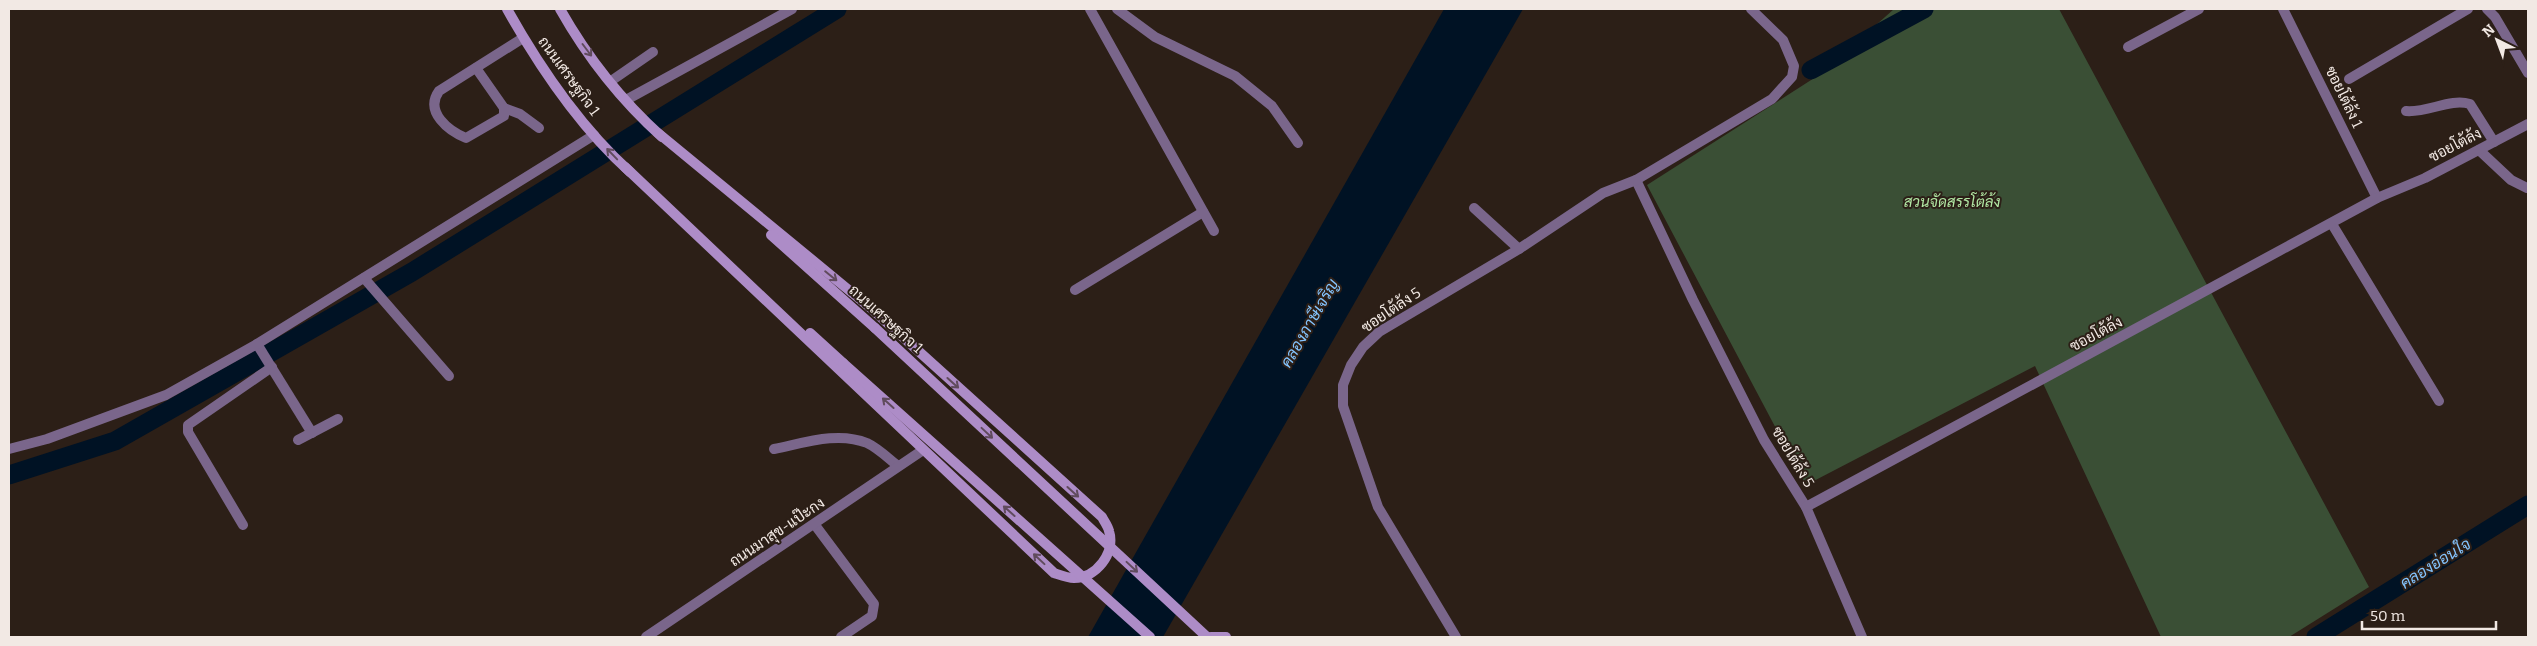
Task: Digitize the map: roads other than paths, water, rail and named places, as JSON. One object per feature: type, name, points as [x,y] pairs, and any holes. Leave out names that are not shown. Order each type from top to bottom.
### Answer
[{"type":"main road","name":"ถนนเศรษฐกิจ 1","points":[[507,9],[533,56],[594,135],[625,167],[1150,637]]},
{"type":"main road","name":"ถนนเศรษฐกิจ 1","points":[[560,9],[571,29],[610,81],[658,133],[875,328],[1209,637]]},
{"type":"main road","points":[[625,167],[1054,573],[1072,578],[1082,577],[1094,572],[1103,562],[1110,543],[1109,531],[1102,517],[873,310],[658,133]]},
{"type":"main road","points":[[1209,637],[1226,637]]},
{"type":"street","points":[[626,100],[792,9]]},
{"type":"street","points":[[1117,9],[1155,37],[1235,76],[1272,106],[1298,143]]},
{"type":"street","name":"ซอยโต้ล้ง 5","points":[[1456,637],[1378,507],[1343,406],[1343,385],[1352,365],[1363,347],[1379,332],[1519,249],[1603,193],[1636,180],[1772,99],[1792,77],[1794,66],[1783,40],[1751,9]]},
{"type":"street","points":[[2128,47],[2199,9]]},
{"type":"street","name":"ซอยโต้ล้ง 1","points":[[2284,9],[2377,198]]},
{"type":"street","points":[[2349,79],[2468,9]]},
{"type":"street","points":[[2486,9],[2495,17],[2528,74]]},
{"type":"street","points":[[1093,10],[1214,231]]},
{"type":"street","points":[[504,108],[504,116],[466,138],[450,131],[440,120],[435,105],[435,97],[439,91],[523,38]]},
{"type":"street","points":[[610,81],[652,52]]},
{"type":"street","points":[[476,68],[504,108],[520,114],[539,128]]},
{"type":"street","points":[[2406,111],[2416,112],[2461,101],[2470,104],[2494,142]]},
{"type":"street","name":"ซอยโต้ล้ง","points":[[1806,507],[2377,198],[2425,178],[2528,124]]},
{"type":"street","points":[[9,449],[46,439],[166,395],[257,344],[594,135]]},
{"type":"street","points":[[2478,150],[2511,180],[2527,188]]},
{"type":"street","name":"ซอยโต้ล้ง 5","points":[[1636,180],[1689,292],[1764,440],[1806,507]]},
{"type":"street","points":[[1474,208],[1519,249]]},
{"type":"street","points":[[1075,290],[1203,212]]},
{"type":"street","points":[[2332,224],[2439,401]]},
{"type":"street","points":[[364,278],[449,376]]},
{"type":"street","points":[[257,344],[312,433]]},
{"type":"street","points":[[243,525],[188,432],[188,424],[272,366]]},
{"type":"street","points":[[298,440],[338,418]]},
{"type":"street","points":[[774,449],[824,439],[851,438],[869,444],[898,466]]},
{"type":"street","name":"ถนนมาสุข-แป๊ะกง","points":[[646,637],[815,525],[923,450]]},
{"type":"street","points":[[1806,507],[1862,637]]},
{"type":"street","points":[[815,525],[874,604],[872,616],[840,637]]},
{"type":"water","name":"คลองภาษีเจริญ","points":[[1444,9],[1523,9],[1163,637],[1088,637]]},
{"type":"waterway","points":[[9,475],[115,441],[412,272],[837,9]]},
{"type":"waterway","points":[[1811,70],[1924,9]]},
{"type":"waterway","name":"คลองอ่อนใจ","points":[[2316,637],[2528,505]]},
{"type":"park label","name":"สวนจัดสรรโต้ล้ง","points":[[1952,202]]}]
